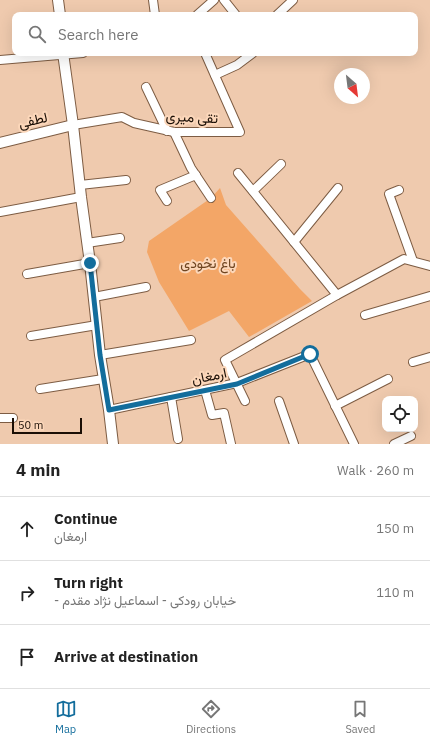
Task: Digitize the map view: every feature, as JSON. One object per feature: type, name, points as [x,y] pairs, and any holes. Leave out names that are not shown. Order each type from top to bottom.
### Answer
[{"type":"street","points":[[58,0],[60,12]]},
{"type":"street","points":[[153,0],[155,12]]},
{"type":"street","points":[[200,12],[214,0]]},
{"type":"street","points":[[224,0],[234,12]]},
{"type":"street","points":[[280,12],[293,0]]},
{"type":"street","points":[[0,60],[43,56]]},
{"type":"street","points":[[64,56],[100,355],[113,444]]},
{"type":"street","points":[[206,56],[215,75],[237,65],[249,56]]},
{"type":"street","name":"تقی میری","points":[[73,125],[122,117],[134,123],[171,131],[240,132],[215,75]]},
{"type":"street","points":[[146,87],[191,168],[211,198]]},
{"type":"street","name":"لطفی","points":[[0,143],[73,125]]},
{"type":"street","points":[[253,191],[282,164]]},
{"type":"street","points":[[238,173],[337,294]]},
{"type":"street","points":[[167,201],[160,190],[196,175]]},
{"type":"street","points":[[80,185],[126,180]]},
{"type":"street","points":[[294,242],[338,188]]},
{"type":"street","points":[[399,190],[389,194],[413,261]]},
{"type":"street","points":[[0,212],[81,197]]},
{"type":"street","points":[[87,243],[120,238]]},
{"type":"street","points":[[245,401],[225,360],[337,294],[404,259],[430,266]]},
{"type":"street","points":[[27,274],[90,263]]},
{"type":"street","points":[[94,297],[146,287]]},
{"type":"street","points":[[365,315],[430,296]]},
{"type":"street","points":[[31,336],[97,325]]},
{"type":"street","points":[[100,355],[192,340]]},
{"type":"street","name":"ارمغان","points":[[109,410],[237,384],[310,354],[335,406]]},
{"type":"street","points":[[413,362],[430,357]]},
{"type":"street","points":[[40,389],[103,378]]},
{"type":"street","points":[[354,444],[335,406],[388,379]]},
{"type":"street","points":[[205,390],[212,415],[224,413],[231,444]]},
{"type":"street","points":[[171,397],[178,439]]},
{"type":"street","points":[[279,401],[294,444]]},
{"type":"street","points":[[0,418],[13,418]]},
{"type":"street","points":[[394,444],[411,436]]},
{"type":"green space","name":"باغ نخودی","points":[[220,188],[226,205],[312,301],[249,337],[229,311],[189,331],[159,282],[147,252],[149,241],[211,198]]},
{"type":"route","points":[[90,263],[100,355],[109,410],[237,384],[310,354]]}]
